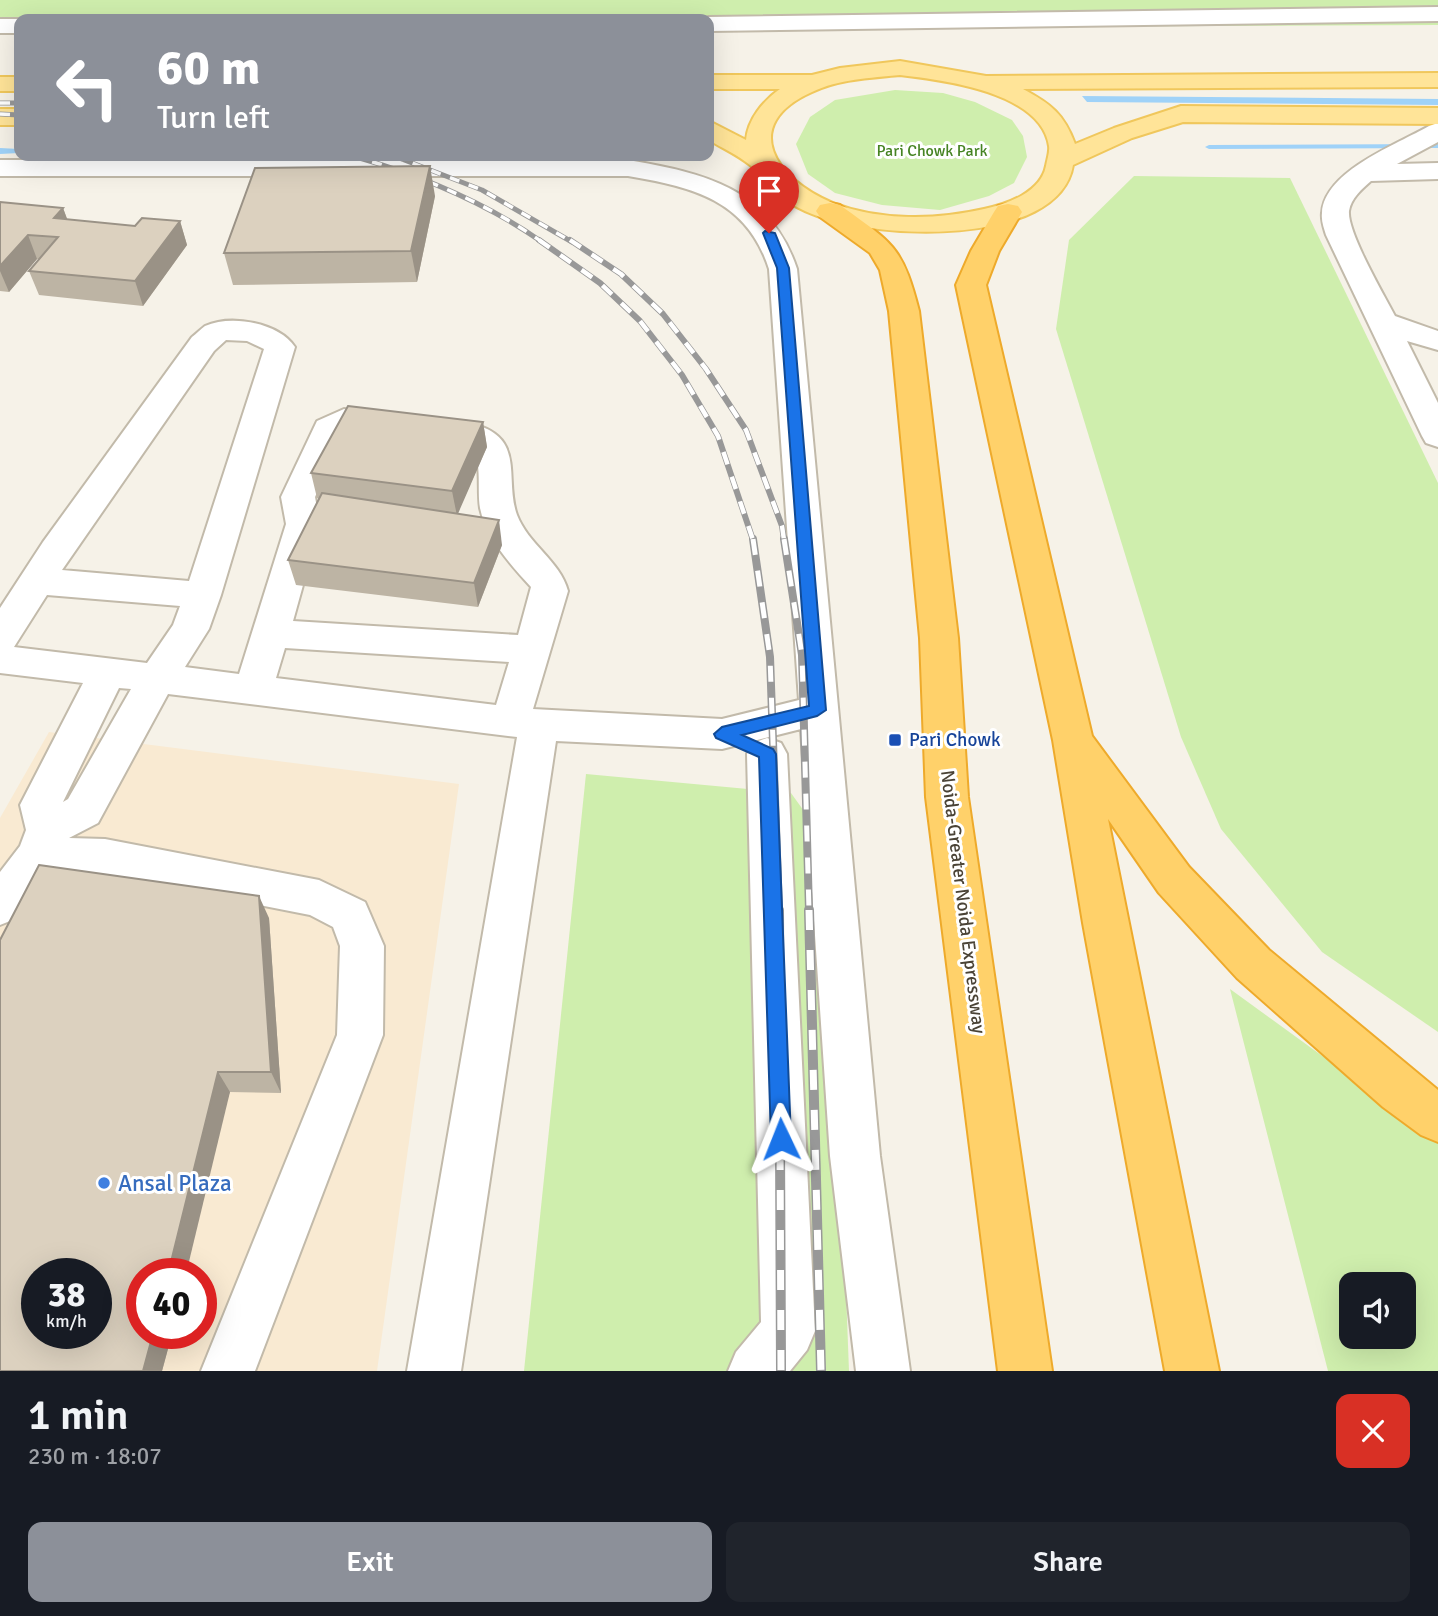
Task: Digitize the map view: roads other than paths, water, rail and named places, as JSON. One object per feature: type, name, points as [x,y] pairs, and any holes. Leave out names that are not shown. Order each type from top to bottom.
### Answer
[{"type":"highway","name":"Noida-Greater Noida Expressway","points":[[831,211],[881,248],[894,270],[904,311],[939,638],[947,797],[1025,1371]]},
{"type":"highway","points":[[1008,212],[985,251],[971,285],[1073,740],[1105,923],[1192,1371]]},
{"type":"highway","points":[[1073,740],[1174,880],[1253,964],[1400,1091],[1438,1119]]},
{"type":"main road","points":[[714,133],[761,160],[775,179],[799,196],[831,211],[874,222],[921,226],[967,222],[1008,212],[1037,197],[1056,180],[1064,159],[1061,137],[1046,116],[1021,97],[988,82],[945,72],[900,68],[855,72],[816,82],[785,96],[766,115],[757,136],[761,160]]},
{"type":"main road","points":[[988,82],[1438,80]]},
{"type":"main road","points":[[714,82],[816,82]]},
{"type":"main road","points":[[1064,159],[1123,133],[1181,114],[1437,127]]},
{"type":"street","points":[[714,24],[1438,14]]},
{"type":"street","points":[[1437,127],[1342,193],[1335,212],[1340,235],[1438,436]]},
{"type":"street","points":[[0,168],[159,162],[628,168],[675,175],[711,188],[740,205],[769,233],[783,268],[855,1156],[883,1371]]},
{"type":"street","points":[[1376,167],[1438,172]]},
{"type":"street","points":[[1382,322],[1438,341]]},
{"type":"street","points":[[0,638],[56,551],[203,344],[217,333],[237,332],[270,336],[279,346],[272,376],[190,629],[158,677],[83,811],[42,843],[0,906]]},
{"type":"street","points":[[254,689],[303,524],[298,497],[329,428],[344,419],[477,436],[487,441],[492,447],[498,511],[514,541],[548,583],[550,591],[532,650],[525,723],[434,1371]]},
{"type":"street","points":[[38,582],[203,595]]},
{"type":"street","points":[[271,633],[532,650]]},
{"type":"street","points":[[0,659],[525,723],[722,734],[817,710]]},
{"type":"street","points":[[42,843],[41,804],[108,672]]},
{"type":"street","points":[[722,734],[823,779]]},
{"type":"street","points":[[755,1371],[788,1331],[767,754]]},
{"type":"street","points":[[42,843],[318,898],[350,915],[362,946],[360,1035],[228,1371]]},
{"type":"water","points":[[1082,96],[1438,99],[1438,105],[1087,102]]},
{"type":"waterway","points":[[1209,147],[1438,146]]},
{"type":"waterway","points":[[0,151],[14,151]]},
{"type":"railway","points":[[0,103],[14,103]]},
{"type":"railway","points":[[0,114],[14,115]]},
{"type":"railway","points":[[368,161],[475,202],[540,241]]},
{"type":"railway","points":[[407,161],[482,190],[572,242]]},
{"type":"railway","points":[[570,240],[621,274],[663,314],[706,369],[746,430],[782,526],[784,540]]},
{"type":"railway","points":[[540,241],[600,283],[640,321],[682,375],[718,436],[753,540]]},
{"type":"railway","points":[[753,539],[770,657],[779,911]]},
{"type":"railway","points":[[784,539],[802,655],[809,911]]},
{"type":"railway","points":[[779,910],[781,1371]]},
{"type":"railway","points":[[809,910],[821,1371]]},
{"type":"place","name":"Pari Chowk","points":[[895,740]]},
{"type":"place","name":"Ansal Plaza","points":[[104,1183]]},
{"type":"park label","name":"Pari Chowk Park","points":[[932,151]]}]
